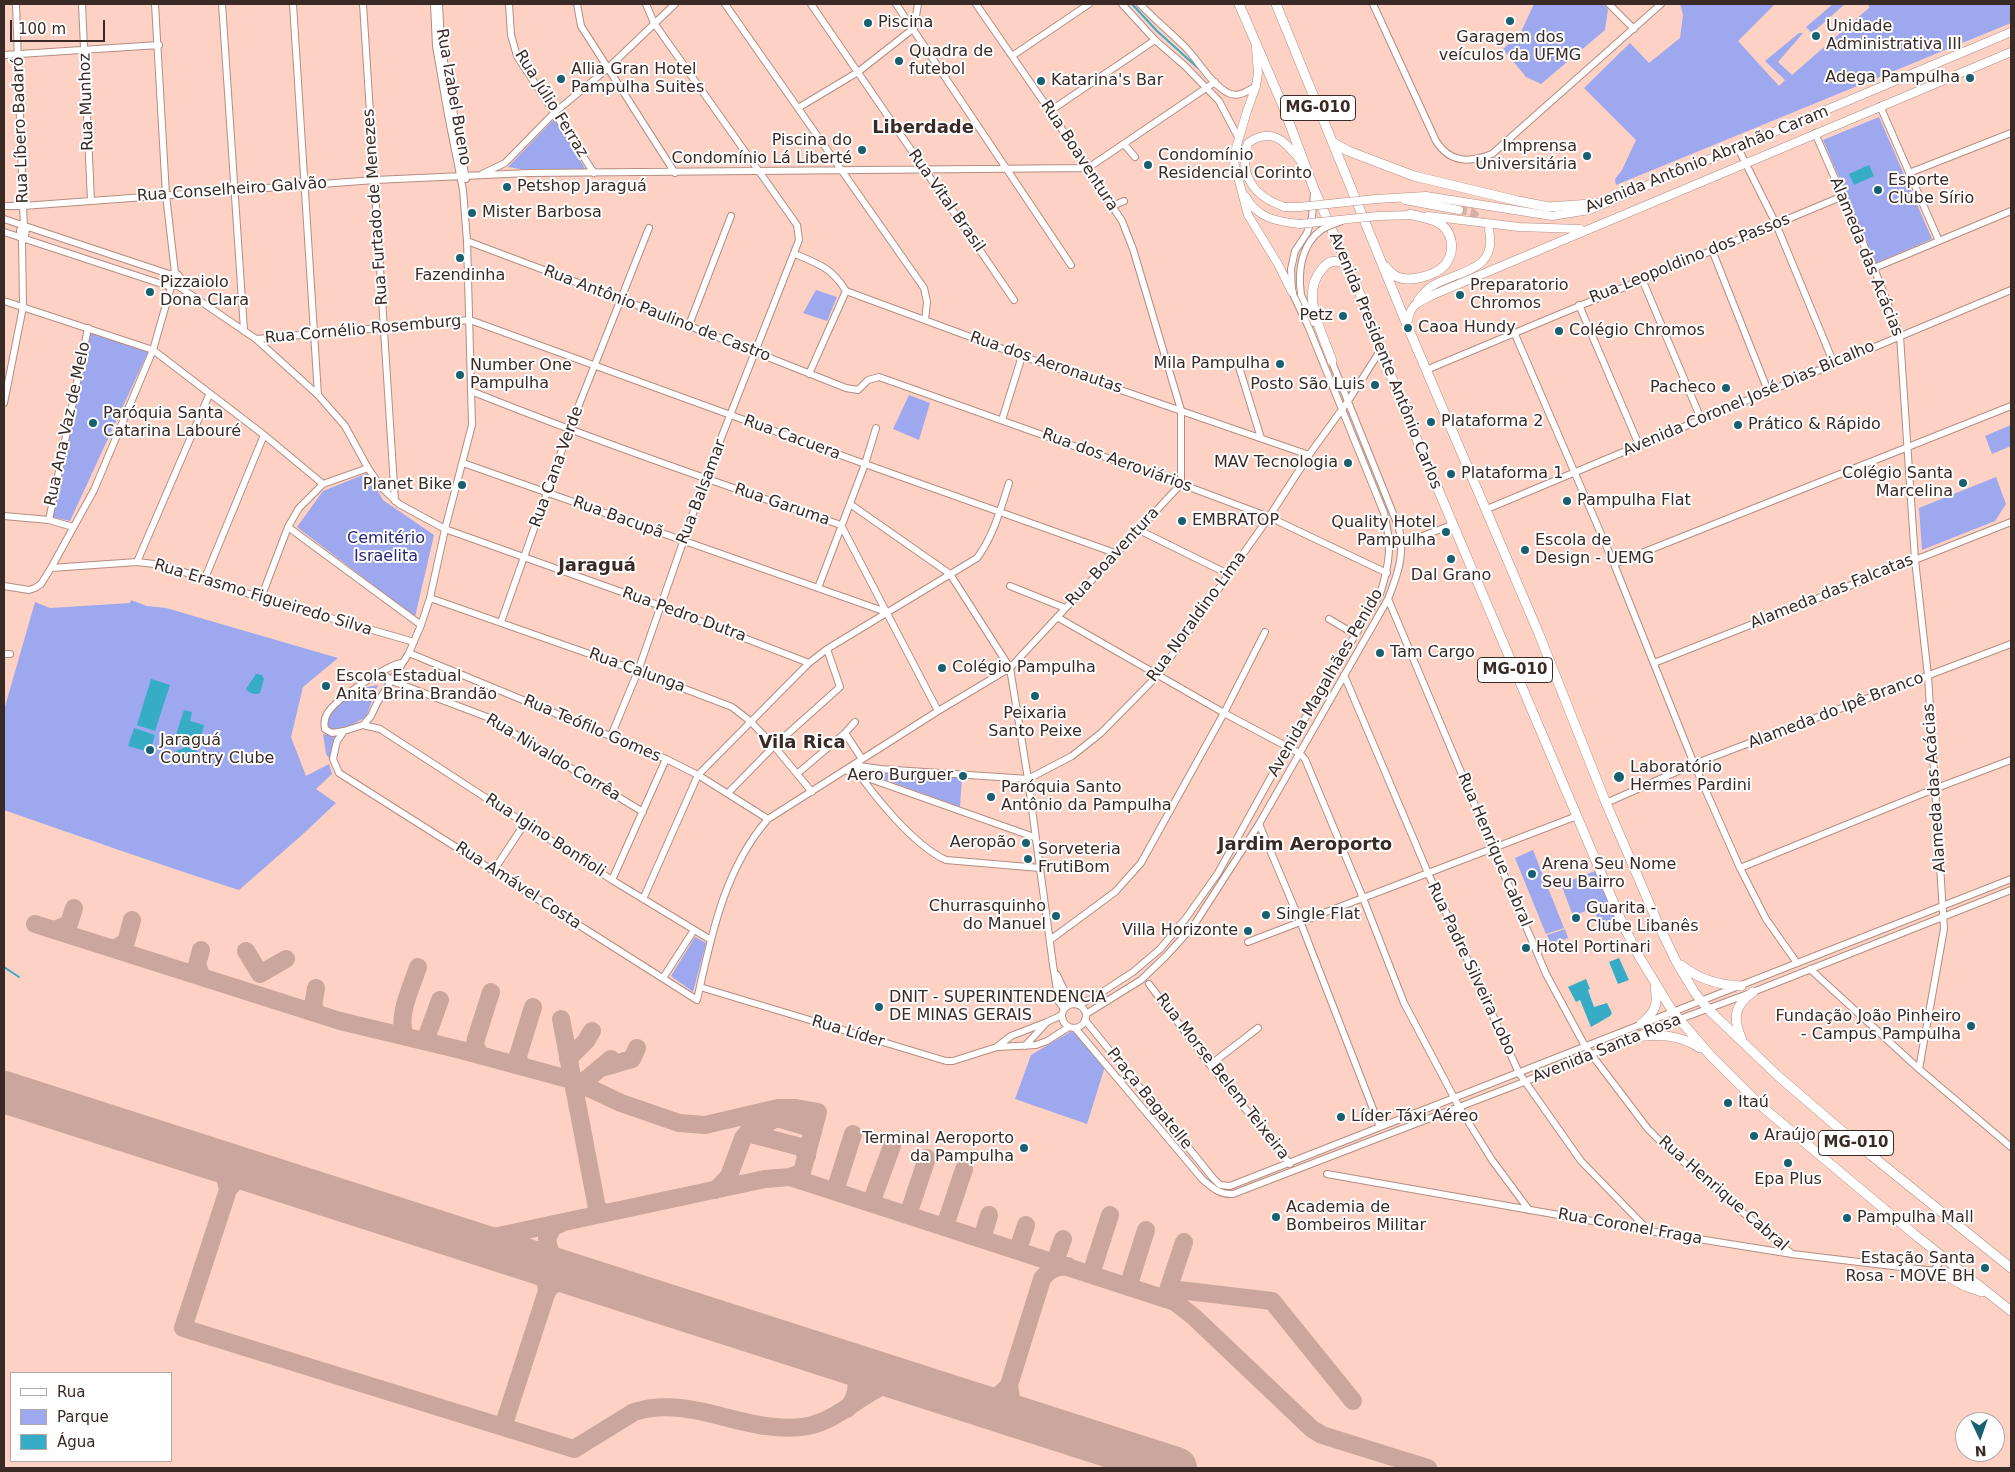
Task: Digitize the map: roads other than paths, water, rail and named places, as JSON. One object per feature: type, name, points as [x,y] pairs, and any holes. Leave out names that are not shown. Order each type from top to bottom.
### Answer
[{"type":"highway","name":"Avenida Presidente Antônio Carlos","points":[[1239,4],[1283,106],[1314,189],[1360,294],[1380,351],[1624,927],[1654,983],[1679,1020],[1710,1055],[1760,1105],[1961,1272],[2011,1311]]},
{"type":"highway","name":"Avenida Presidente Antônio Carlos","points":[[1276,4],[1407,325],[1539,634],[1606,803],[1677,963],[1708,1010],[1778,1076],[1856,1143],[2011,1268]]},
{"type":"highway","points":[[1332,142],[1348,151],[1414,176],[1518,201],[1549,207],[1605,203]]},
{"type":"highway","points":[[1383,264],[1394,275],[1408,280],[1434,272],[1444,266],[1451,254],[1452,241],[1447,230],[1437,222],[1410,214]]},
{"type":"highway","points":[[1332,362],[1314,307],[1312,296],[1313,283],[1328,263],[1336,260],[1346,263]]},
{"type":"highway","points":[[1677,963],[1689,972],[1711,982],[1741,986]]},
{"type":"highway","points":[[1641,1024],[1655,1009],[1657,997],[1654,983]]},
{"type":"highway","points":[[1743,1043],[1737,1028],[1737,1010],[1745,998],[1753,992]]},
{"type":"highway","points":[[1633,1037],[1651,1035],[1672,1036],[1693,1044],[1710,1055]]},
{"type":"highway","points":[[1936,1271],[1965,1286],[1990,1294]]},
{"type":"main road","name":"Avenida Antônio Abrahão Caram","points":[[1391,198],[1426,196],[1552,216],[1580,212],[1738,148],[2011,32]]},
{"type":"main road","points":[[1256,43],[1258,73],[1256,86],[1239,139],[1234,162],[1248,216],[1278,264],[1292,292]]},
{"type":"main road","name":"Avenida Antônio Abrahão Caram","points":[[1416,304],[1467,279],[2011,52]]},
{"type":"main road","points":[[1964,53],[1971,68]]},
{"type":"main road","points":[[1306,168],[1287,144],[1272,136],[1262,136],[1248,143],[1244,163],[1251,183],[1263,197],[1272,203],[1285,207],[1315,206],[1391,198],[1459,210]]},
{"type":"main road","name":"Avenida Antônio Abrahão Caram","points":[[1240,186],[1249,203],[1261,214],[1271,220],[1300,224],[1410,214],[1519,227],[1576,230],[1594,226]]},
{"type":"main road","points":[[1407,325],[1410,310],[1430,286],[1480,265],[1488,256],[1490,247],[1489,230]]},
{"type":"street","name":"Rua Líbero Badaró","points":[[4,403],[23,308],[22,238],[26,233],[22,206],[16,4]]},
{"type":"street","name":"Rua Munhoz","points":[[82,4],[91,201]]},
{"type":"street","points":[[4,586],[29,590],[35,588],[41,584],[51,568],[94,490],[153,350],[170,286],[166,279],[172,273],[155,4]]},
{"type":"street","points":[[222,4],[244,330]]},
{"type":"street","points":[[293,4],[316,335],[318,395]]},
{"type":"street","name":"Rua Furtado de Menezes","points":[[364,4],[395,500]]},
{"type":"street","name":"Rua Izabel Bueno","points":[[434,4],[436,46],[448,115],[463,177]]},
{"type":"street","name":"Rua Izabel Bueno","points":[[362,725],[371,716],[377,703],[392,681],[422,625],[472,425],[468,240],[463,177],[441,45],[439,4]]},
{"type":"street","name":"Rua Júlio Ferraz","points":[[509,4],[511,35],[517,56],[594,173]]},
{"type":"street","points":[[577,4],[581,26],[675,173]]},
{"type":"street","name":"Rua Balsamar","points":[[610,736],[638,671],[705,479],[799,240],[797,225],[654,23],[646,4]]},
{"type":"street","points":[[478,176],[505,163],[554,113],[607,69],[675,4]]},
{"type":"street","points":[[725,4],[840,171],[924,288],[928,302],[925,320]]},
{"type":"street","name":"Rua Vital Brasil","points":[[811,4],[1014,300]]},
{"type":"street","points":[[896,4],[914,28],[1070,265]]},
{"type":"street","points":[[798,108],[858,72],[914,28],[918,4]]},
{"type":"street","name":"Rua Boaventura","points":[[697,1000],[724,894],[757,832],[768,819],[938,711],[1010,668],[1181,484],[1182,410],[1133,249],[1122,221],[1050,111],[976,4]]},
{"type":"street","points":[[1012,56],[1089,4]]},
{"type":"street","points":[[1122,4],[1155,40],[1185,66],[1219,101],[1239,139]]},
{"type":"street","points":[[1140,4],[1157,23],[1185,47],[1214,82],[1229,94],[1248,92],[1256,86]]},
{"type":"street","points":[[1373,4],[1436,141],[1442,150],[1457,158],[1468,160],[1492,154],[1661,4]]},
{"type":"street","points":[[1609,4],[1634,29]]},
{"type":"street","points":[[1050,111],[1155,40]]},
{"type":"street","points":[[4,55],[159,46]]},
{"type":"street","points":[[1088,168],[1214,82]]},
{"type":"street","points":[[1880,106],[1939,241]]},
{"type":"street","name":"Alameda das Acácias","points":[[1815,133],[1874,268],[1900,336],[1909,446],[1915,560],[1928,676],[1943,917],[1943,941],[1919,1069]]},
{"type":"street","points":[[1909,173],[2011,133]]},
{"type":"street","points":[[1124,144],[1135,157]]},
{"type":"street","points":[[1738,148],[1776,224],[1834,364]]},
{"type":"street","points":[[505,163],[507,172],[511,175]]},
{"type":"street","name":"Rua Conselheiro Galvão","points":[[4,206],[375,180],[478,176],[1088,168]]},
{"type":"street","name":"Avenida Magalhães Penido","points":[[1076,1004],[1093,998],[1133,972],[1160,949],[1176,930],[1218,872],[1287,748],[1380,594],[1390,548],[1384,513],[1292,292],[1291,269],[1295,251],[1307,232],[1312,217],[1314,189]]},
{"type":"street","name":"Rua Leopoldino dos Passos","points":[[1426,370],[1843,196]]},
{"type":"street","points":[[1112,206],[1124,201]]},
{"type":"street","points":[[1874,268],[2011,211]]},
{"type":"street","points":[[689,325],[731,216]]},
{"type":"street","points":[[4,219],[172,273],[180,277],[178,286],[170,286],[4,232]]},
{"type":"street","name":"Avenida Magalhães Penido","points":[[1085,1017],[1141,980],[1174,948],[1194,925],[1259,824],[1388,599],[1397,578],[1402,544],[1393,509],[1332,362],[1301,295],[1301,260],[1306,247],[1320,231],[1344,220]]},
{"type":"street","name":"Rua Cana Verde","points":[[500,622],[548,493],[569,430],[649,228]]},
{"type":"street","name":"Rua Antônio Paulino de Castro","points":[[468,240],[846,388]]},
{"type":"street","points":[[1712,250],[1768,391]]},
{"type":"street","points":[[795,254],[823,266],[833,273],[846,291],[809,374]]},
{"type":"street","points":[[1642,279],[1701,419]]},
{"type":"street","name":"Rua Pedro Dutra","points":[[178,286],[256,339],[318,395],[345,426],[368,468],[381,487],[395,500],[445,529],[661,606],[809,663]]},
{"type":"street","name":"Avenida Coronel José Dias Bicalho","points":[[1486,509],[2011,290]]},
{"type":"street","name":"Rua dos Aeronautas","points":[[846,291],[1022,356],[1309,455]]},
{"type":"street","points":[[4,302],[153,350],[209,395],[264,435],[323,484]]},
{"type":"street","points":[[1579,305],[1639,445]]},
{"type":"street","name":"Rua Cornélio Rosemburg","points":[[256,339],[470,320]]},
{"type":"street","name":"Rua Cacuera","points":[[470,320],[731,416],[1116,553]]},
{"type":"street","name":"Rua Ana Vaz de Melo","points":[[49,520],[88,328]]},
{"type":"street","points":[[1514,332],[1573,473],[1614,564],[1694,764],[1740,868],[1766,919],[1796,963]]},
{"type":"street","points":[[265,347],[266,338]]},
{"type":"street","name":"Rua Noraldino Lima","points":[[1028,779],[1072,756],[1101,733],[1158,675],[1269,517],[1380,351]]},
{"type":"street","points":[[1002,420],[1022,356]]},
{"type":"street","points":[[1239,368],[1262,438]]},
{"type":"street","name":"Rua dos Aeroviários","points":[[846,388],[858,390],[868,380],[879,376],[1269,517],[1386,573]]},
{"type":"street","name":"Rua Garuma","points":[[471,391],[569,430],[841,525],[938,711]]},
{"type":"street","points":[[137,562],[209,395]]},
{"type":"street","points":[[1614,564],[2011,406]]},
{"type":"street","points":[[818,588],[865,464],[876,428]]},
{"type":"street","points":[[205,578],[264,435]]},
{"type":"street","name":"Rua Bacupã","points":[[463,463],[886,612]]},
{"type":"street","points":[[261,598],[288,526],[299,508],[323,484],[368,468]]},
{"type":"street","points":[[643,899],[698,774],[809,663],[826,649],[977,558],[984,549],[1000,512],[1009,483]]},
{"type":"street","points":[[850,504],[950,574],[1010,668],[1028,779],[1034,837],[1053,965],[1064,1022],[1072,1027],[1083,1024],[1085,1017],[1083,1008],[1076,1004],[1063,988],[1053,965]]},
{"type":"street","points":[[4,516],[49,520],[73,527]]},
{"type":"street","name":"Alameda das Falcatas","points":[[1654,663],[2011,522]]},
{"type":"street","points":[[1402,544],[1454,524]]},
{"type":"street","points":[[288,526],[422,625]]},
{"type":"street","points":[[1139,530],[1228,574]]},
{"type":"street","name":"Rua Erasmo Figueiredo Silva","points":[[51,568],[137,562],[162,564],[261,598],[414,642]]},
{"type":"street","points":[[1010,586],[1065,608]]},
{"type":"street","name":"Rua Calunga","points":[[430,598],[638,671],[732,708],[750,721],[774,746],[812,792]]},
{"type":"street","name":"Rua Henrique Cabral","points":[[1388,599],[1546,974],[1585,1046],[1648,1129],[1666,1147],[1792,1254]]},
{"type":"street","points":[[1057,617],[1224,714],[1300,753],[1309,767],[1404,1003],[1458,1107],[1492,1160],[1529,1210]]},
{"type":"street","points":[[1329,619],[1356,635]]},
{"type":"street","points":[[1050,940],[1115,892],[1141,863],[1224,714],[1265,632]]},
{"type":"street","name":"Alameda do Ipê Branco","points":[[1606,803],[1694,764],[2011,644]]},
{"type":"street","points":[[728,793],[774,746],[840,687],[826,649]]},
{"type":"street","name":"Rua Teófilo Gomes","points":[[408,653],[666,759],[698,774],[768,819]]},
{"type":"street","points":[[362,725],[332,733],[325,729],[324,723],[326,714],[336,703],[380,672],[401,663]]},
{"type":"street","name":"Rua Nivaldo Corrêa","points":[[380,672],[392,681],[487,717],[643,812]]},
{"type":"street","name":"Rua Padre Silveira Lobo","points":[[1344,675],[1428,873],[1519,1073],[1581,1161],[1649,1231]]},
{"type":"street","name":"Rua Igino Bonfioli","points":[[371,716],[380,729]]},
{"type":"street","points":[[797,774],[845,733],[855,722]]},
{"type":"street","name":"Rua Igino Bonfioli","points":[[362,725],[380,729],[612,880],[711,940]]},
{"type":"street","name":"Rua Amável Costa","points":[[344,731],[334,750],[333,759],[339,772],[697,1000]]},
{"type":"street","points":[[845,733],[862,759]]},
{"type":"street","points":[[612,880],[666,759]]},
{"type":"street","points":[[1740,868],[1934,789],[2011,760]]},
{"type":"street","points":[[853,765],[880,769],[1028,779]]},
{"type":"street","points":[[853,765],[884,806],[933,854],[946,860],[1040,868]]},
{"type":"street","points":[[844,770],[1034,837]]},
{"type":"street","points":[[1248,942],[1577,816]]},
{"type":"street","points":[[494,870],[525,823]]},
{"type":"street","points":[[1259,824],[1300,921],[1380,1128]]},
{"type":"street","name":"Avenida Santa Rosa","points":[[1212,1178],[1220,1185],[1230,1186],[2011,879]]},
{"type":"street","name":"Avenida Santa Rosa","points":[[1203,1180],[1219,1192],[1226,1195],[1233,1194],[1524,1082],[1633,1037],[1708,1010],[2011,890]]},
{"type":"street","points":[[663,978],[694,930]]},
{"type":"street","points":[[1810,969],[1919,1069],[2011,1147]]},
{"type":"street","name":"Rua Morse Belem Teixeira","points":[[1149,984],[1210,1065],[1295,1170]]},
{"type":"street","name":"Rua Líder","points":[[700,987],[946,1061],[953,1061],[997,1047],[1036,1045],[1072,1027]]},
{"type":"street","points":[[1063,1012],[1076,1004]]},
{"type":"street","name":"Rua Líder","points":[[997,1047],[1011,1036],[1047,1022],[1063,1012]]},
{"type":"street","name":"Praça Bagatelle","points":[[1085,1017],[1212,1178]]},
{"type":"street","name":"Rua Líder","points":[[1025,1046],[1047,1022]]},
{"type":"street","name":"Praça Bagatelle","points":[[1072,1027],[1203,1180]]},
{"type":"street","points":[[1210,1065],[1258,1028]]},
{"type":"street","name":"Rua Coronel Fraga","points":[[1327,1174],[1649,1231],[1792,1254],[1936,1271],[1961,1272]]},
{"type":"street","points":[[1936,1271],[1943,1257]]},
{"type":"water","points":[[1869,165],[1874,176],[1854,185],[1849,174]]},
{"type":"water","points":[[256,674],[262,675],[264,679],[260,693],[254,694],[246,689]]},
{"type":"water","points":[[151,679],[170,685],[155,731],[137,725]]},
{"type":"water","points":[[184,710],[192,712],[190,721],[204,725],[198,748],[175,738]]},
{"type":"water","points":[[134,728],[155,735],[150,752],[128,746]]},
{"type":"water","points":[[186,747],[197,751],[192,762],[185,761],[176,751]]},
{"type":"water","points":[[1619,958],[1629,980],[1618,984],[1609,962]]},
{"type":"water","points":[[1586,979],[1594,1007],[1607,1003],[1612,1013],[1591,1027],[1580,1000],[1576,1002],[1568,987]]},
{"type":"waterway","points":[[1132,4],[1157,31],[1198,68]]},
{"type":"waterway","points":[[4,967],[19,977]]},
{"type":"tunnel","points":[[1459,210],[1472,212],[1485,225]]},
{"type":"place","name":"Garagem dos veículos da UFMG","points":[[1510,21]]},
{"type":"place","name":"Piscina","points":[[868,23]]},
{"type":"place","name":"Unidade Administrativa III","points":[[1816,36]]},
{"type":"place","name":"Quadra de futebol","points":[[899,61]]},
{"type":"place","name":"Adega Pampulha","points":[[1970,78]]},
{"type":"place","name":"Allia Gran Hotel Pampulha Suites","points":[[561,79]]},
{"type":"place","name":"Katarina's Bar","points":[[1041,81]]},
{"type":"place","name":"Piscina do Condomínio Lá Liberté","points":[[862,150]]},
{"type":"place","name":"Imprensa Universitária","points":[[1587,156]]},
{"type":"place","name":"Condomínio Residencial Corinto","points":[[1148,165]]},
{"type":"place","name":"Petshop Jaraguá","points":[[507,187]]},
{"type":"place","name":"Esporte Clube Sírio","points":[[1878,190]]},
{"type":"place","name":"Mister Barbosa","points":[[472,213]]},
{"type":"place","name":"Fazendinha","points":[[460,258]]},
{"type":"place","name":"Pizzaiolo Dona Clara","points":[[150,292]]},
{"type":"place","name":"Preparatorio Chromos","points":[[1460,295]]},
{"type":"place","name":"Petz","points":[[1343,316]]},
{"type":"place","name":"Caoa Hundy","points":[[1408,328]]},
{"type":"place","name":"Colégio Chromos","points":[[1559,331]]},
{"type":"place","name":"Mila Pampulha","points":[[1280,364]]},
{"type":"place","name":"Number One Pampulha","points":[[460,375]]},
{"type":"place","name":"Posto São Luis","points":[[1375,385]]},
{"type":"place","name":"Pacheco","points":[[1726,388]]},
{"type":"place","name":"Plataforma 2","points":[[1431,422]]},
{"type":"place","name":"Paróquia Santa Catarina Labouré","points":[[93,423]]},
{"type":"place","name":"Prático & Rápido","points":[[1738,425]]},
{"type":"place","name":"MAV Tecnologia","points":[[1348,463]]},
{"type":"place","name":"Plataforma 1","points":[[1451,474]]},
{"type":"place","name":"Colégio Santa Marcelina","points":[[1963,483]]},
{"type":"place","name":"Planet Bike","points":[[462,485]]},
{"type":"place","name":"Pampulha Flat","points":[[1567,501]]},
{"type":"place","name":"EMBRATOP","points":[[1182,521]]},
{"type":"place","name":"Quality Hotel Pampulha","points":[[1446,532]]},
{"type":"place","name":"Escola de Design - UEMG","points":[[1525,550]]},
{"type":"place","name":"Dal Grano","points":[[1451,559]]},
{"type":"place","name":"Tam Cargo","points":[[1380,653]]},
{"type":"place","name":"Colégio Pampulha","points":[[942,668]]},
{"type":"place","name":"Escola Estadual Anita Brina Brandão","points":[[326,686]]},
{"type":"place","name":"Peixaria Santo Peixe","points":[[1035,696]]},
{"type":"place","name":"Jaraguá Country Clube","points":[[150,750]]},
{"type":"place","name":"Aero Burguer","points":[[963,776]]},
{"type":"place","name":"Laboratório Hermes Pardini","points":[[1619,777]]},
{"type":"place","name":"Paróquia Santo Antônio da Pampulha","points":[[991,797]]},
{"type":"place","name":"Aeropão","points":[[1026,843]]},
{"type":"place","name":"Sorveteria FrutiBom","points":[[1028,859]]},
{"type":"place","name":"Arena Seu Nome Seu Bairro","points":[[1532,874]]},
{"type":"place","name":"Single Flat","points":[[1266,915]]},
{"type":"place","name":"Churrasquinho do Manuel","points":[[1056,916]]},
{"type":"place","name":"Guarita - Clube Libanês","points":[[1576,918]]},
{"type":"place","name":"Villa Horizonte","points":[[1248,931]]},
{"type":"place","name":"Hotel Portinari","points":[[1526,948]]},
{"type":"place","name":"DNIT - SUPERINTENDENCIA DE MINAS GERAIS","points":[[879,1007]]},
{"type":"place","name":"Fundação João Pinheiro - Campus Pampulha","points":[[1971,1026]]},
{"type":"place","name":"Itaú","points":[[1728,1103]]},
{"type":"place","name":"Líder Táxi Aéreo","points":[[1341,1117]]},
{"type":"place","name":"Araújo","points":[[1754,1136]]},
{"type":"place","name":"Terminal Aeroporto da Pampulha","points":[[1024,1148]]},
{"type":"place","name":"Epa Plus","points":[[1788,1163]]},
{"type":"place","name":"Academia de Bombeiros Militar","points":[[1276,1217]]},
{"type":"place","name":"Pampulha Mall","points":[[1847,1218]]},
{"type":"place","name":"Estação Santa Rosa - MOVE BH","points":[[1985,1268]]},
{"type":"district","name":"Liberdade","points":[[923,128]]},
{"type":"district","name":"Jaraguá","points":[[597,566]]},
{"type":"district","name":"Vila Rica","points":[[802,743]]},
{"type":"district","name":"Jardim Aeroporto","points":[[1305,845]]},
{"type":"park label","name":"Cemitério Israelita","points":[[386,548]]}]
